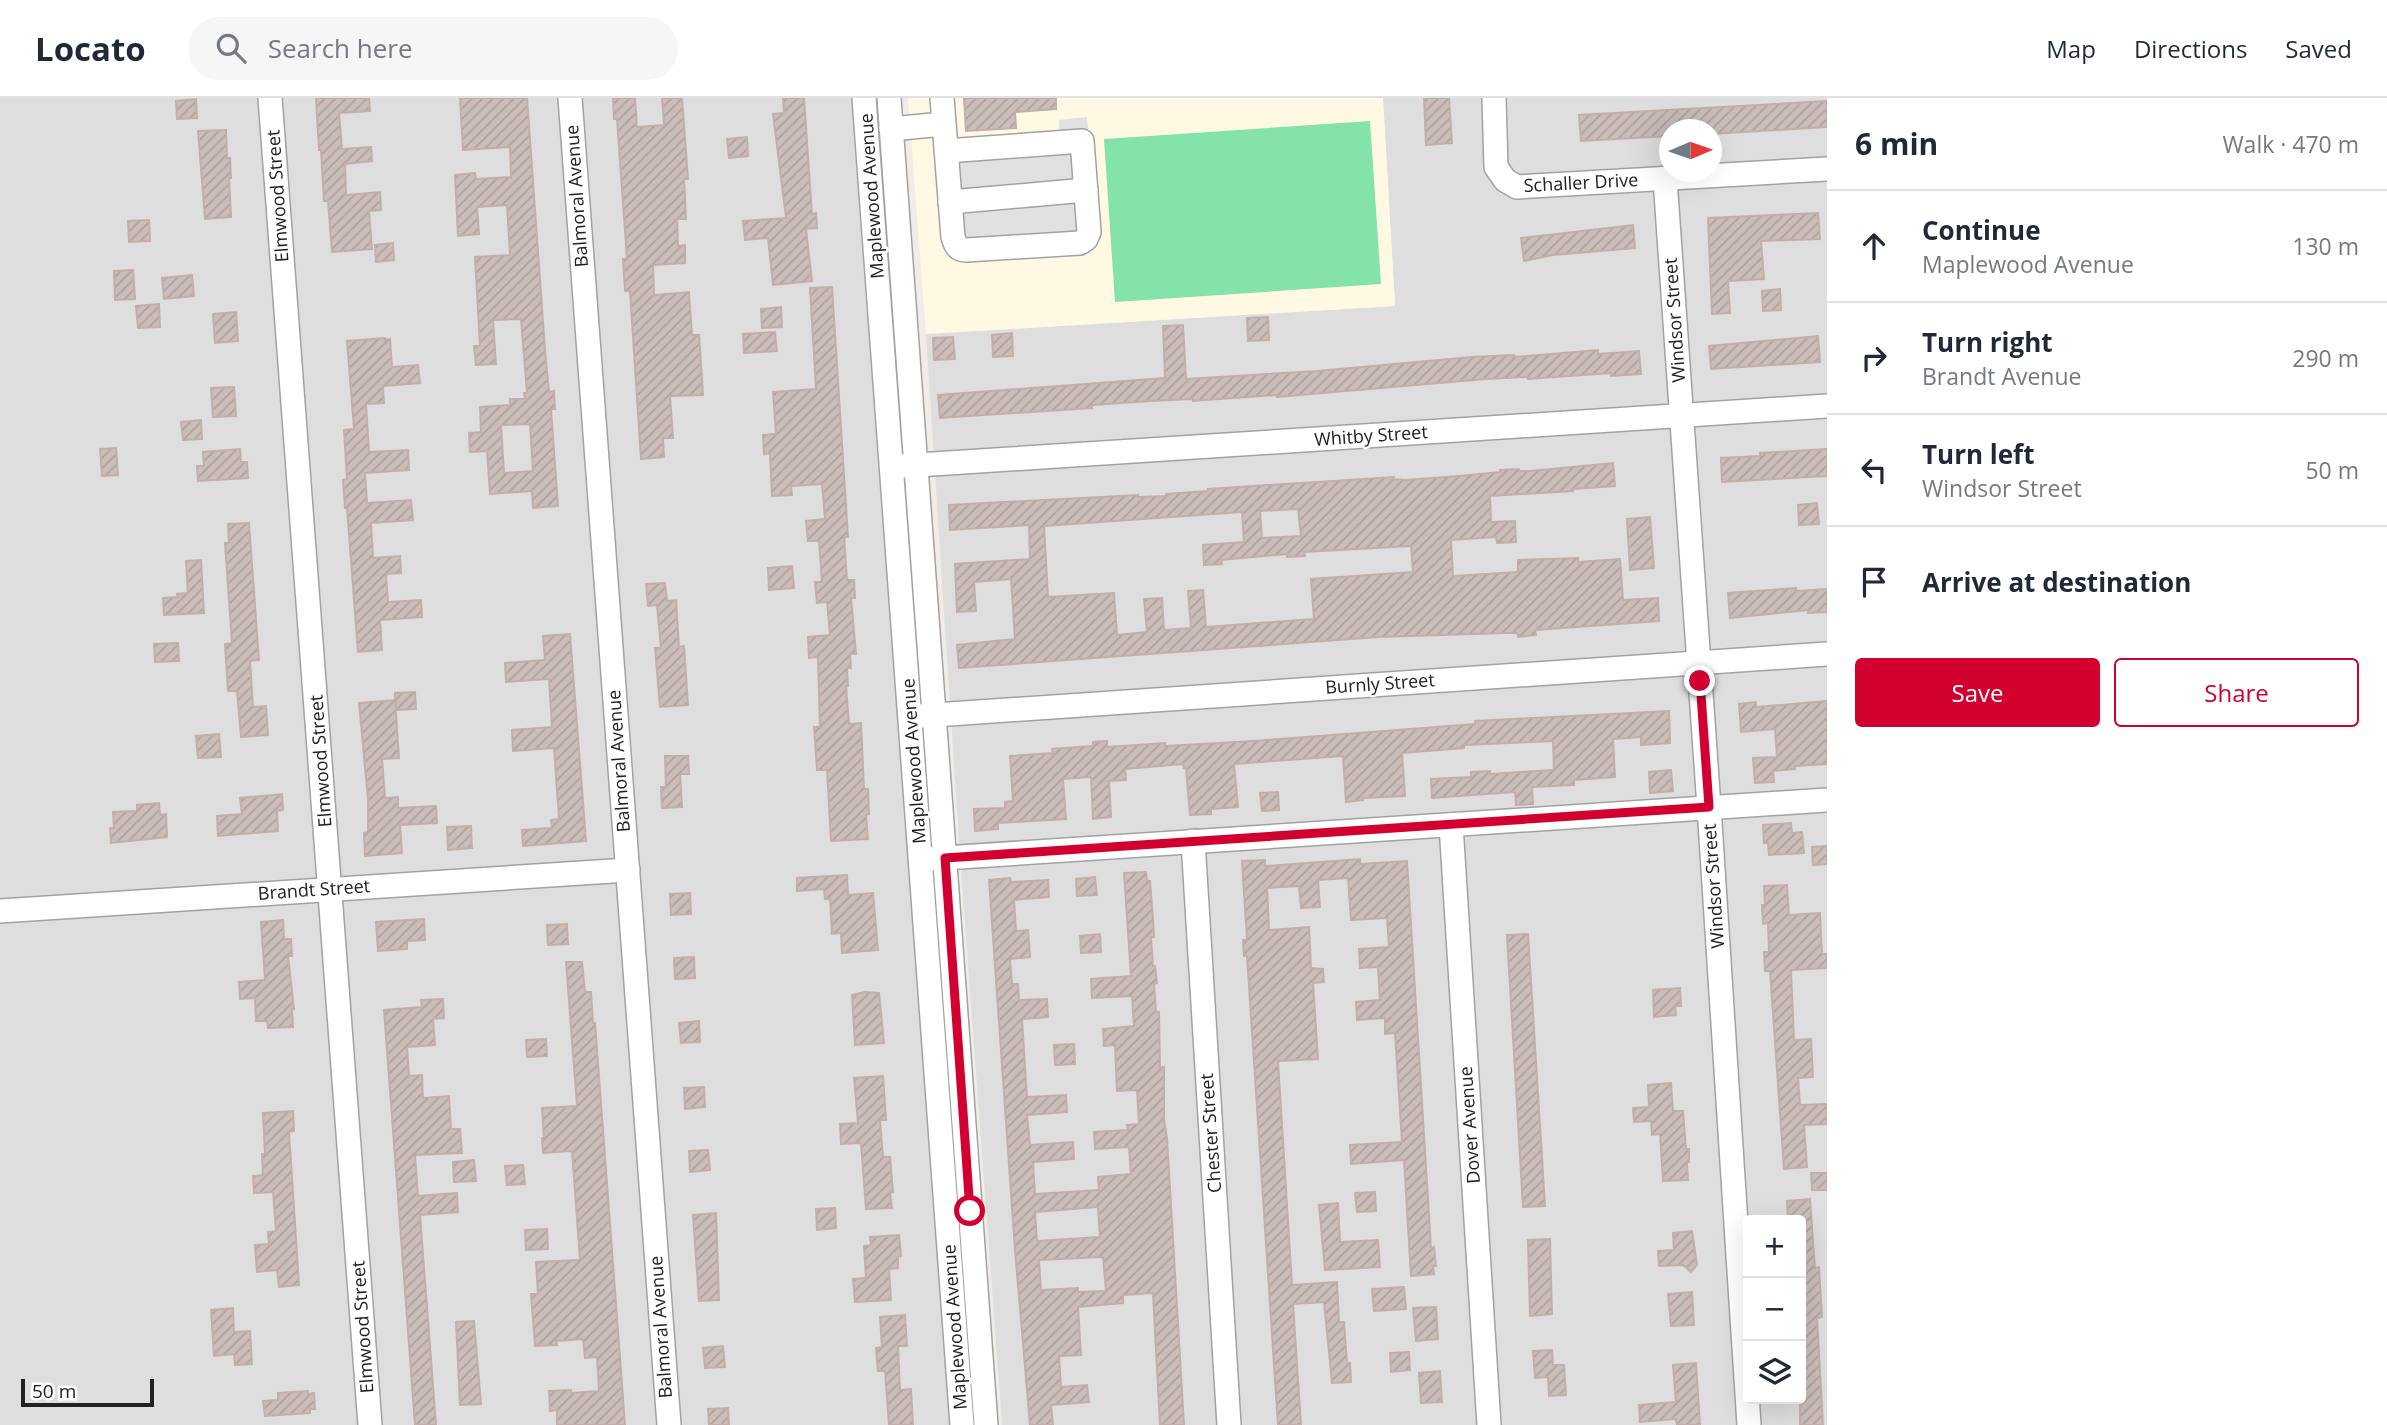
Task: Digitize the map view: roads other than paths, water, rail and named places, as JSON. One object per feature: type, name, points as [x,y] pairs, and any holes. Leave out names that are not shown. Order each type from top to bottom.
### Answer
[{"type":"street","name":"Elmwood Street","points":[[270,98],[370,1425]]},
{"type":"street","name":"Balmoral Avenue","points":[[570,98],[669,1425]]},
{"type":"street","name":"Maplewood Avenue","points":[[864,98],[962,1425]]},
{"type":"street","name":"Maplewood Avenue","points":[[889,98],[986,1425]]},
{"type":"street","points":[[942,98],[943,124],[953,237],[956,246],[961,250],[1080,243],[1086,239],[1089,232],[1082,141],[946,150]]},
{"type":"street","name":"Schaller Drive","points":[[1494,98],[1496,167],[1505,180],[1517,187],[1659,179]]},
{"type":"street","points":[[891,129],[943,124]]},
{"type":"street","name":"Schaller Drive","points":[[1722,175],[1827,169]]},
{"type":"street","name":"Windsor Street","points":[[1665,182],[1749,1425]]},
{"type":"street","points":[[950,202],[1086,190]]},
{"type":"street","name":"Whitby Street","points":[[892,467],[1827,406]]},
{"type":"street","name":"Burnly Street","points":[[910,717],[1827,654]]},
{"type":"street","points":[[921,859],[1827,800]]},
{"type":"street","name":"Dover Avenue","points":[[1451,825],[1489,1425]]},
{"type":"street","name":"Chester Street","points":[[1193,841],[1229,1425]]},
{"type":"street","name":"Brandt Street","points":[[0,911],[628,870]]},
{"type":"street","points":[[947,1213],[970,1211]]}]
